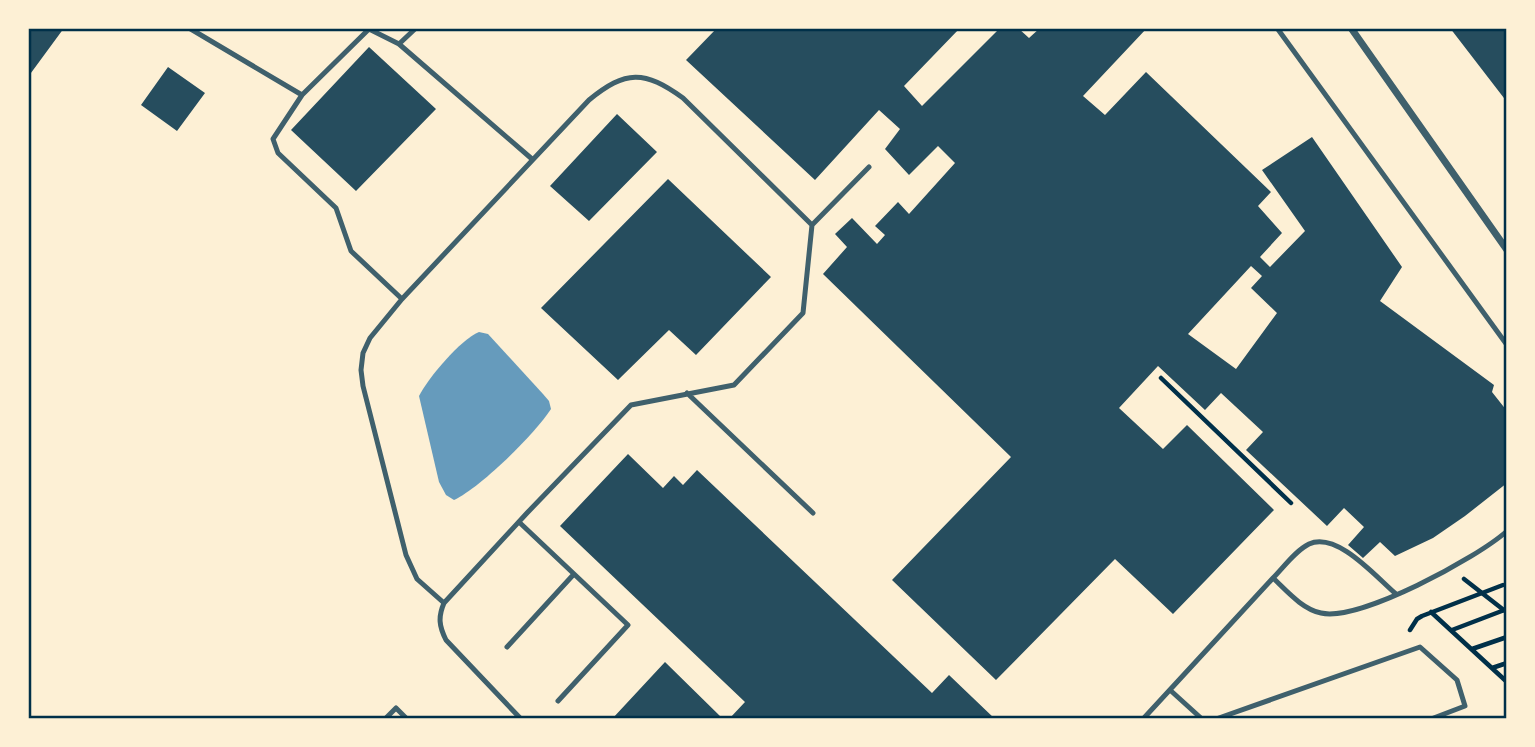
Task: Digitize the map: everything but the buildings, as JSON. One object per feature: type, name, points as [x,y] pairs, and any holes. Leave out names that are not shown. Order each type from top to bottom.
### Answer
[{"type":"street","points":[[1352,28],[1507,250]]},
{"type":"lane","points":[[189,28],[302,95]]},
{"type":"lane","points":[[400,44],[416,28]]},
{"type":"lane","points":[[1277,28],[1507,345]]},
{"type":"lane","points":[[402,299],[352,251],[336,208],[278,153],[273,139],[302,95],[369,29],[400,44],[532,159]]},
{"type":"lane","points":[[444,603],[418,579],[406,555],[363,386],[361,370],[366,346],[402,299],[589,100],[610,84],[630,77],[650,78],[667,86],[683,98],[812,225]]},
{"type":"lane","points":[[521,719],[446,640],[440,627],[440,613],[444,603],[631,405],[734,385],[803,313],[812,225],[869,167]]},
{"type":"lane","points":[[687,393],[813,513]]},
{"type":"lane","points":[[519,522],[628,625],[558,701]]},
{"type":"lane","points":[[1273,578],[1308,609],[1323,614],[1340,614],[1396,594],[1447,569],[1507,531]]},
{"type":"lane","points":[[1143,719],[1273,578],[1312,543],[1323,542],[1341,547],[1396,594]]},
{"type":"lane","points":[[507,647],[574,574]]},
{"type":"lane","points":[[1216,719],[1420,647],[1457,680],[1465,706],[1431,719]]},
{"type":"lane","points":[[1170,690],[1202,719]]},
{"type":"lane","points":[[385,719],[396,708],[407,719]]},
{"type":"path","points":[[1161,378],[1291,503]]},
{"type":"path","points":[[1464,579],[1506,610]]},
{"type":"path","points":[[1410,630],[1416,619],[1503,585]]},
{"type":"path","points":[[1452,631],[1506,610]]},
{"type":"path","points":[[1432,612],[1507,682]]},
{"type":"path","points":[[1472,649],[1507,636]]},
{"type":"path","points":[[1492,668],[1507,663]]},
{"type":"water","points":[[479,332],[488,334],[549,401],[551,409],[506,459],[478,484],[454,500],[446,495],[439,482],[419,396],[446,360],[471,336]]}]
